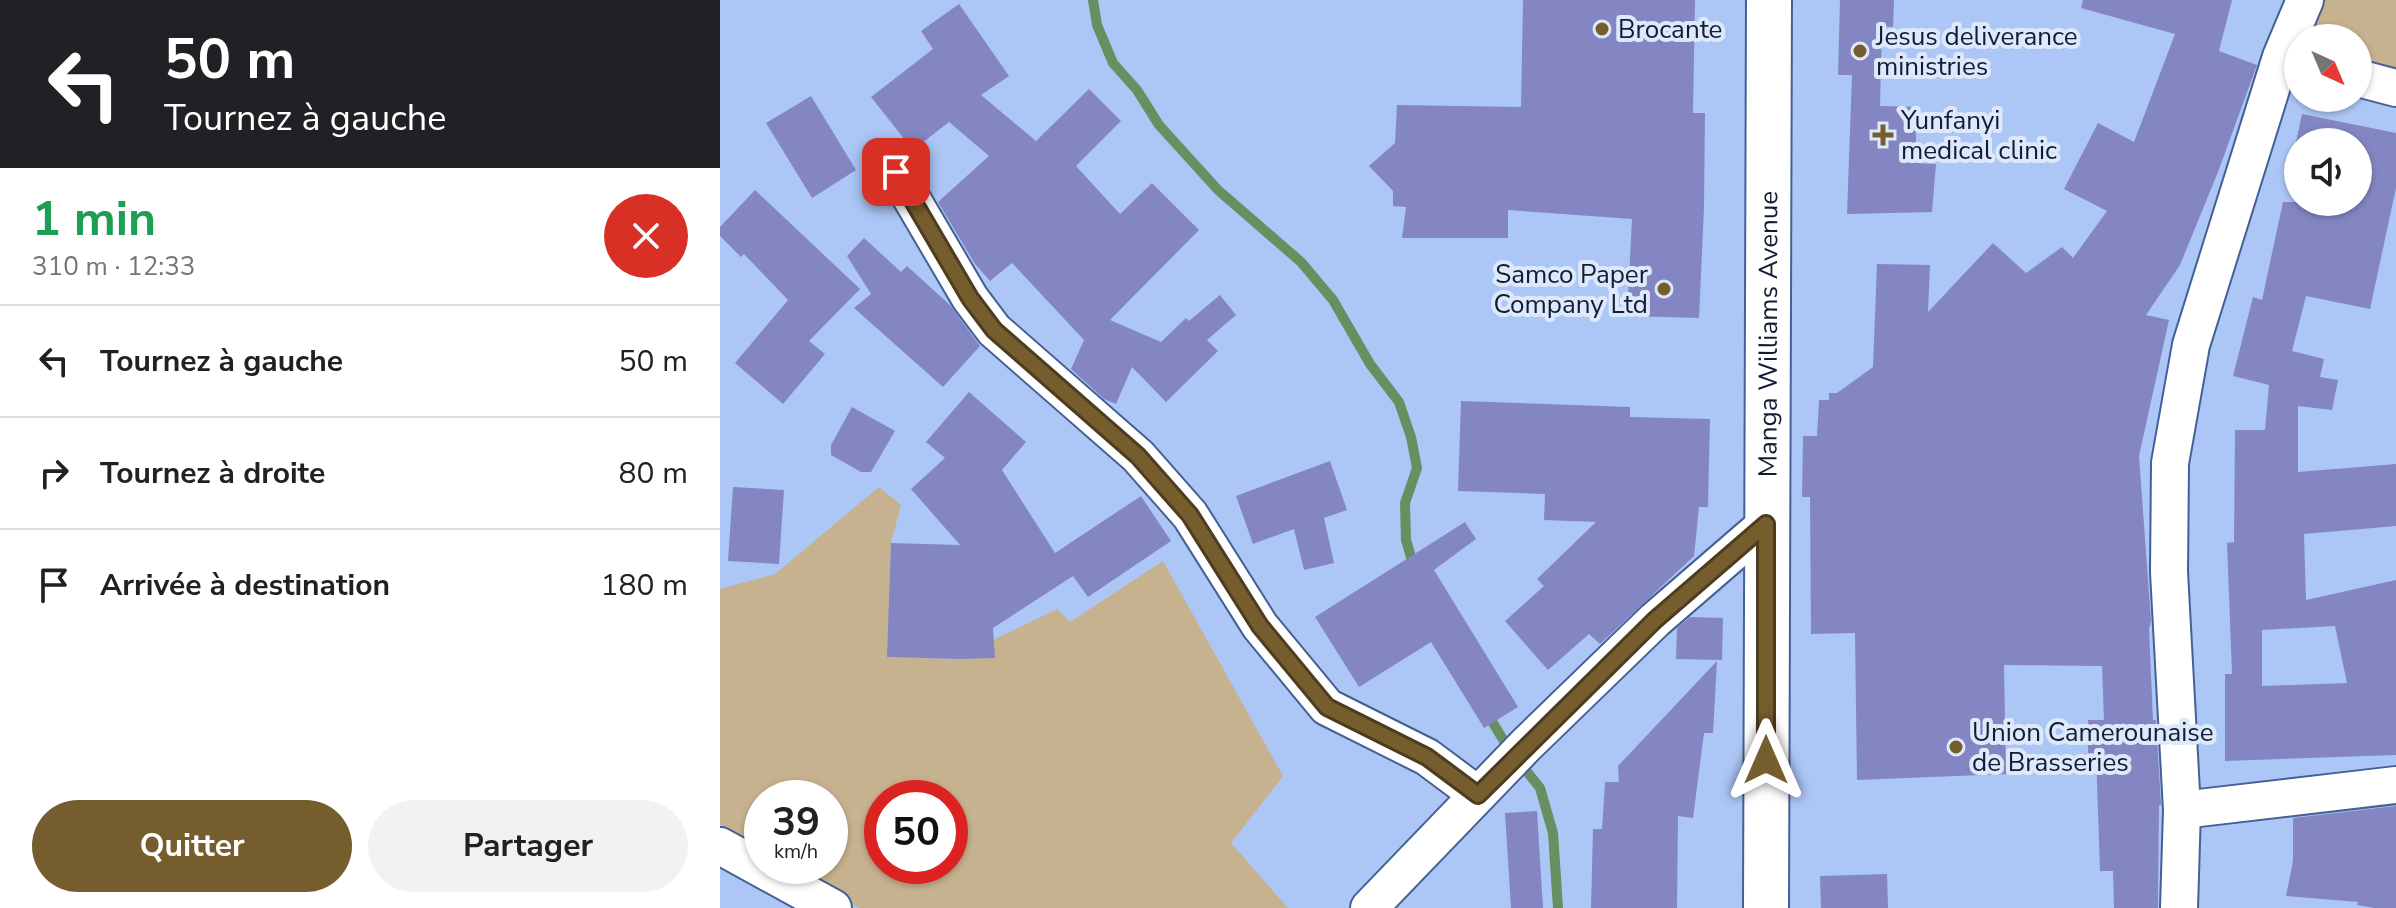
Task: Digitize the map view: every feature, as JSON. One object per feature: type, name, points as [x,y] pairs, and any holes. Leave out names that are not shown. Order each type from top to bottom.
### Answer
[{"type":"main road","name":"Manga Williams Avenue","points":[[1766,908],[1769,0]]},
{"type":"street","points":[[2299,24],[2305,0]]},
{"type":"street","points":[[2179,908],[2182,810],[2169,572],[2170,463],[2191,345],[2284,77]]},
{"type":"street","points":[[2372,82],[2396,88]]},
{"type":"street","points":[[896,172],[970,298],[994,330],[1138,456],[1190,515],[1260,626],[1327,707],[1427,757],[1502,770]]},
{"type":"street","points":[[1369,908],[1502,770],[1655,620],[1766,524]]},
{"type":"street","points":[[2182,810],[2396,785]]},
{"type":"street","points":[[720,846],[833,908]]},
{"type":"shaded area","points":[[2305,0],[2396,0],[2396,88],[2372,82],[2372,24],[2301,24]]},
{"type":"shaded area","points":[[879,487],[901,505],[891,543],[888,657],[954,659],[1057,609],[1070,622],[1163,561],[1283,776],[1231,843],[1288,908],[859,908],[819,884],[848,884],[848,780],[744,780],[744,839],[720,824],[720,589],[775,574]]},
{"type":"building","points":[[1523,0],[1695,0],[1693,113],[1705,113],[1699,318],[1627,316],[1632,219],[1508,210],[1508,238],[1402,238],[1406,207],[1393,206],[1393,191],[1369,166],[1395,143],[1397,105],[1521,107]]},
{"type":"building","name":"Yunfanyi medical clinic","points":[[1840,0],[1894,0],[1893,27],[1882,26],[1880,106],[1916,107],[1916,163],[1936,164],[1932,212],[1847,214],[1852,75],[1838,75]]},
{"type":"building","points":[[2083,0],[2232,0],[2219,51],[2257,65],[2180,265],[2146,315],[2169,320],[2139,456],[2151,621],[2153,720],[2156,720],[2161,805],[2158,908],[2114,908],[2113,871],[2100,871],[2096,753],[2088,753],[2088,720],[2104,720],[2102,666],[2004,665],[2006,774],[1857,780],[1855,633],[1811,634],[1810,497],[1802,497],[1803,436],[1817,436],[1819,400],[1829,400],[1829,393],[1837,393],[1873,367],[1877,264],[1930,265],[1928,312],[1993,243],[2026,273],[2062,247],[2073,258],[2107,211],[2064,189],[2098,123],[2134,142],[2175,34],[2081,8]]},
{"type":"building","points":[[959,4],[1009,76],[981,95],[1036,141],[1089,89],[1121,121],[1076,166],[1120,214],[1152,183],[1199,230],[1110,320],[1161,342],[1186,318],[1189,321],[1220,295],[1236,315],[1207,340],[1218,351],[1166,402],[1132,367],[1116,404],[1104,399],[1071,369],[1084,340],[1012,263],[990,281],[975,264],[938,202],[989,156],[949,122],[913,150],[871,97],[933,49],[921,31]]},
{"type":"building","points":[[811,96],[856,170],[812,198],[766,123]]},
{"type":"building","points":[[2302,114],[2371,128],[2299,128]]},
{"type":"building","points":[[2372,128],[2396,133],[2396,188],[2370,309],[2306,296],[2292,351],[2324,359],[2320,377],[2338,380],[2332,410],[2298,406],[2298,472],[2396,464],[2396,526],[2304,534],[2306,600],[2396,580],[2396,755],[2225,761],[2225,674],[2232,674],[2227,543],[2234,542],[2235,430],[2265,430],[2269,385],[2233,376],[2253,297],[2262,300],[2283,202],[2284,216],[2372,216]],"holes":[[[2335,626],[2347,683],[2262,686],[2262,630]]]},
{"type":"building","points":[[755,190],[860,289],[809,341],[825,354],[783,404],[735,363],[788,300],[744,254],[741,257],[720,236],[720,227]]},
{"type":"building","points":[[864,238],[901,272],[907,266],[950,305],[980,346],[943,387],[854,308],[871,294],[847,256]]},
{"type":"building","points":[[969,392],[1026,442],[1002,470],[1055,553],[1141,496],[1171,541],[1088,597],[1073,576],[993,628],[995,658],[887,657],[891,543],[960,545],[911,489],[945,458],[926,442]]},
{"type":"building","points":[[1461,401],[1630,407],[1630,417],[1710,419],[1708,507],[1699,507],[1694,556],[1600,644],[1589,634],[1548,670],[1505,621],[1544,586],[1537,579],[1596,522],[1544,520],[1545,494],[1458,491]]},
{"type":"building","points":[[852,407],[895,431],[871,472],[861,472],[831,455],[831,445]]},
{"type":"building","points":[[1330,461],[1347,510],[1324,518],[1334,563],[1304,570],[1294,529],[1253,544],[1236,496]]},
{"type":"building","points":[[733,487],[784,490],[779,564],[728,561]]},
{"type":"building","points":[[1465,522],[1476,539],[1434,570],[1518,707],[1484,728],[1431,642],[1359,687],[1315,617]]},
{"type":"building","points":[[1690,617],[1723,618],[1722,660],[1676,659],[1677,628]]},
{"type":"building","points":[[1717,661],[1713,733],[1704,733],[1693,818],[1678,816],[1677,908],[1591,908],[1593,829],[1602,829],[1605,782],[1619,782],[1618,766]]},
{"type":"building","points":[[2396,806],[2396,908],[2286,896],[2293,861],[2293,818]]},
{"type":"building","points":[[1537,811],[1543,908],[1511,908],[1505,813]]},
{"type":"building","points":[[1887,874],[1888,908],[1821,908],[1820,876]]},
{"type":"waterway","points":[[1093,0],[1097,25],[1113,63],[1137,90],[1159,125],[1218,190],[1301,262],[1333,300],[1370,364],[1399,402],[1417,468],[1405,503],[1406,540],[1414,567]]},
{"type":"waterway","points":[[1487,713],[1510,751]]},
{"type":"waterway","points":[[1520,763],[1540,788],[1553,833],[1558,908]]},
{"type":"place","name":"Brocante","points":[[1602,29]]},
{"type":"place","name":"Jesus deliverance ministries","points":[[1860,51]]},
{"type":"place","name":"Yunfanyi medical clinic","points":[[1883,135]]},
{"type":"place","name":"Samco Paper Company Ltd","points":[[1664,289]]},
{"type":"place","name":"Union Camerounaise de Brasseries","points":[[1956,747]]},
{"type":"route","points":[[896,172],[970,298],[994,330],[1138,456],[1190,515],[1260,626],[1327,707],[1427,757],[1478,795],[1655,620],[1766,524],[1766,760]]}]
